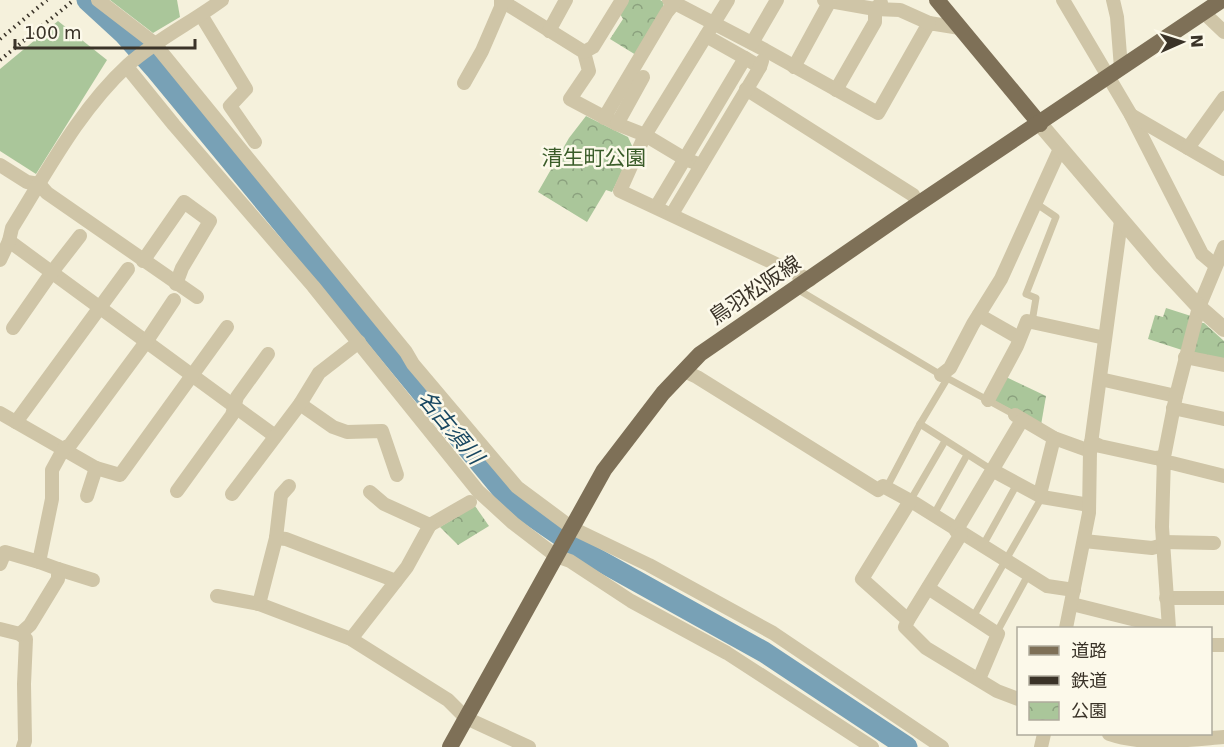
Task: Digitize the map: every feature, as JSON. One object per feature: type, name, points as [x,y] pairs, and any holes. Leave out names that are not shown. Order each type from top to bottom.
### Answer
[{"type":"main road","points":[[937,0],[1040,124]]},
{"type":"main road","name":"鳥羽松阪線","points":[[450,747],[604,470],[640,421],[700,354],[1222,0]]},
{"type":"street","points":[[98,0],[154,44],[406,352],[413,364],[517,488],[572,528],[649,566],[773,633],[942,747]]},
{"type":"street","points":[[0,260],[12,228],[80,119],[127,67],[154,44],[222,0]]},
{"type":"street","points":[[464,83],[482,51],[503,0],[584,52],[589,71],[570,99],[611,121],[645,135],[685,159],[700,165]]},
{"type":"street","points":[[549,31],[566,0]]},
{"type":"street","points":[[584,52],[593,47],[622,0]]},
{"type":"street","points":[[728,0],[645,135],[620,191],[672,214],[803,284]]},
{"type":"street","points":[[752,43],[777,0]]},
{"type":"street","points":[[1063,0],[1114,73],[1131,115],[1202,254],[1215,265]]},
{"type":"street","points":[[1113,0],[1118,26],[1114,73]]},
{"type":"street","points":[[611,121],[673,1],[745,58],[760,67]]},
{"type":"street","points":[[794,66],[827,1],[880,4],[929,23],[960,28]]},
{"type":"street","points":[[836,90],[875,22],[880,4]]},
{"type":"street","points":[[1204,13],[1224,32]]},
{"type":"street","points":[[201,15],[246,89],[230,106],[255,142]]},
{"type":"street","points":[[710,30],[752,43],[878,113],[929,23]]},
{"type":"street","points":[[672,214],[760,67],[765,50]]},
{"type":"street","points":[[656,207],[745,58]]},
{"type":"street","points":[[127,67],[313,286],[478,491],[513,523],[556,556],[570,561],[631,601],[727,653],[872,747]]},
{"type":"street","points":[[611,121],[643,77]]},
{"type":"street","points":[[746,89],[913,195],[918,204]]},
{"type":"street","points":[[1188,148],[1224,98]]},
{"type":"street","points":[[1131,115],[1224,169]]},
{"type":"street","points":[[1040,124],[1121,221],[1199,307],[1224,329]]},
{"type":"street","points":[[944,377],[1001,279],[1060,149]]},
{"type":"street","points":[[0,165],[27,182],[39,184],[46,193],[197,297]]},
{"type":"street","points":[[143,261],[183,202],[210,221],[182,268],[176,284]]},
{"type":"street","points":[[1066,627],[1089,505],[1091,446],[1121,221]]},
{"type":"street","points":[[13,328],[80,236]]},
{"type":"street","points":[[9,241],[275,436]]},
{"type":"street","points":[[1169,627],[1163,544],[1163,460],[1174,402],[1199,307],[1224,248]]},
{"type":"street","points":[[16,422],[128,269]]},
{"type":"street","points":[[39,562],[52,499],[52,470],[63,448],[70,445],[174,300]]},
{"type":"street","points":[[979,315],[1019,338]]},
{"type":"street","points":[[988,400],[1017,346],[1027,321],[1105,338]]},
{"type":"street","points":[[0,413],[96,468],[120,475],[227,327]]},
{"type":"street","points":[[232,494],[300,404],[319,373],[358,342]]},
{"type":"street","points":[[177,491],[232,416],[237,397],[268,354]]},
{"type":"street","points":[[1185,357],[1224,365]]},
{"type":"street","points":[[684,371],[878,490],[884,486],[1047,586],[1073,597],[1166,627]]},
{"type":"street","points":[[1100,379],[1224,419]]},
{"type":"street","points":[[300,404],[340,430],[347,432],[382,431],[397,475]]},
{"type":"street","points":[[1017,699],[997,691],[926,648],[905,627],[959,532],[1019,418],[1054,438],[1155,458],[1224,476]]},
{"type":"street","points":[[1042,497],[1041,490],[1054,438]]},
{"type":"street","points":[[87,496],[96,468]]},
{"type":"street","points":[[992,470],[1042,497],[1089,505]]},
{"type":"street","points":[[259,604],[276,537],[281,495],[289,486]]},
{"type":"street","points":[[370,492],[384,504],[430,525]]},
{"type":"street","points":[[908,620],[862,579],[910,501]]},
{"type":"street","points":[[351,639],[407,567],[430,525],[470,502]]},
{"type":"street","points":[[276,537],[396,581]]},
{"type":"street","points":[[1084,541],[1152,548],[1163,544],[1219,542]]},
{"type":"street","points":[[0,564],[5,552],[93,580]]},
{"type":"street","points":[[20,634],[30,625],[58,579],[58,569]]},
{"type":"street","points":[[928,588],[997,632],[979,679]]},
{"type":"street","points":[[217,596],[259,604],[351,639],[448,700],[466,718],[529,747]]},
{"type":"street","points":[[1166,598],[1224,598]]},
{"type":"street","points":[[0,629],[20,634],[26,639],[25,741],[23,747]]},
{"type":"street","points":[[1117,738],[1190,740],[1224,737]]},
{"type":"lane","points":[[1032,322],[1036,298],[1026,294],[1056,217],[1035,202]]},
{"type":"lane","points":[[803,284],[944,377],[1019,418]]},
{"type":"lane","points":[[884,486],[889,483],[944,377]]},
{"type":"lane","points":[[920,424],[992,470]]},
{"type":"lane","points":[[910,501],[945,441]]},
{"type":"lane","points":[[933,516],[967,455]]},
{"type":"lane","points":[[982,547],[1017,484]]},
{"type":"lane","points":[[973,618],[1042,497]]},
{"type":"lane","points":[[997,632],[1028,575]]},
{"type":"green space","points":[[110,0],[177,0],[180,17],[153,33]]},
{"type":"green space","points":[[629,0],[664,2],[662,12],[636,55],[610,39],[623,19],[620,14]]},
{"type":"green space","points":[[58,21],[107,60],[36,174],[0,151],[0,69]]},
{"type":"green space","name":"清生町公園","points":[[586,116],[628,137],[633,148],[612,192],[606,190],[587,222],[538,192],[569,138]]},
{"type":"green space","points":[[1166,308],[1191,316],[1182,350],[1148,339],[1155,315],[1163,317]]},
{"type":"green space","points":[[1200,323],[1204,323],[1224,341],[1224,360],[1193,352]]},
{"type":"green space","points":[[1004,376],[1046,396],[1041,425],[991,399]]},
{"type":"green space","points":[[475,506],[489,526],[458,545],[440,527]]},
{"type":"waterway","name":"名古須川","points":[[87,0],[124,34],[156,70],[503,491],[526,512],[586,553],[764,652],[907,747]]},
{"type":"railway","points":[[0,39],[47,0]]},
{"type":"railway","points":[[0,60],[74,0]]}]
